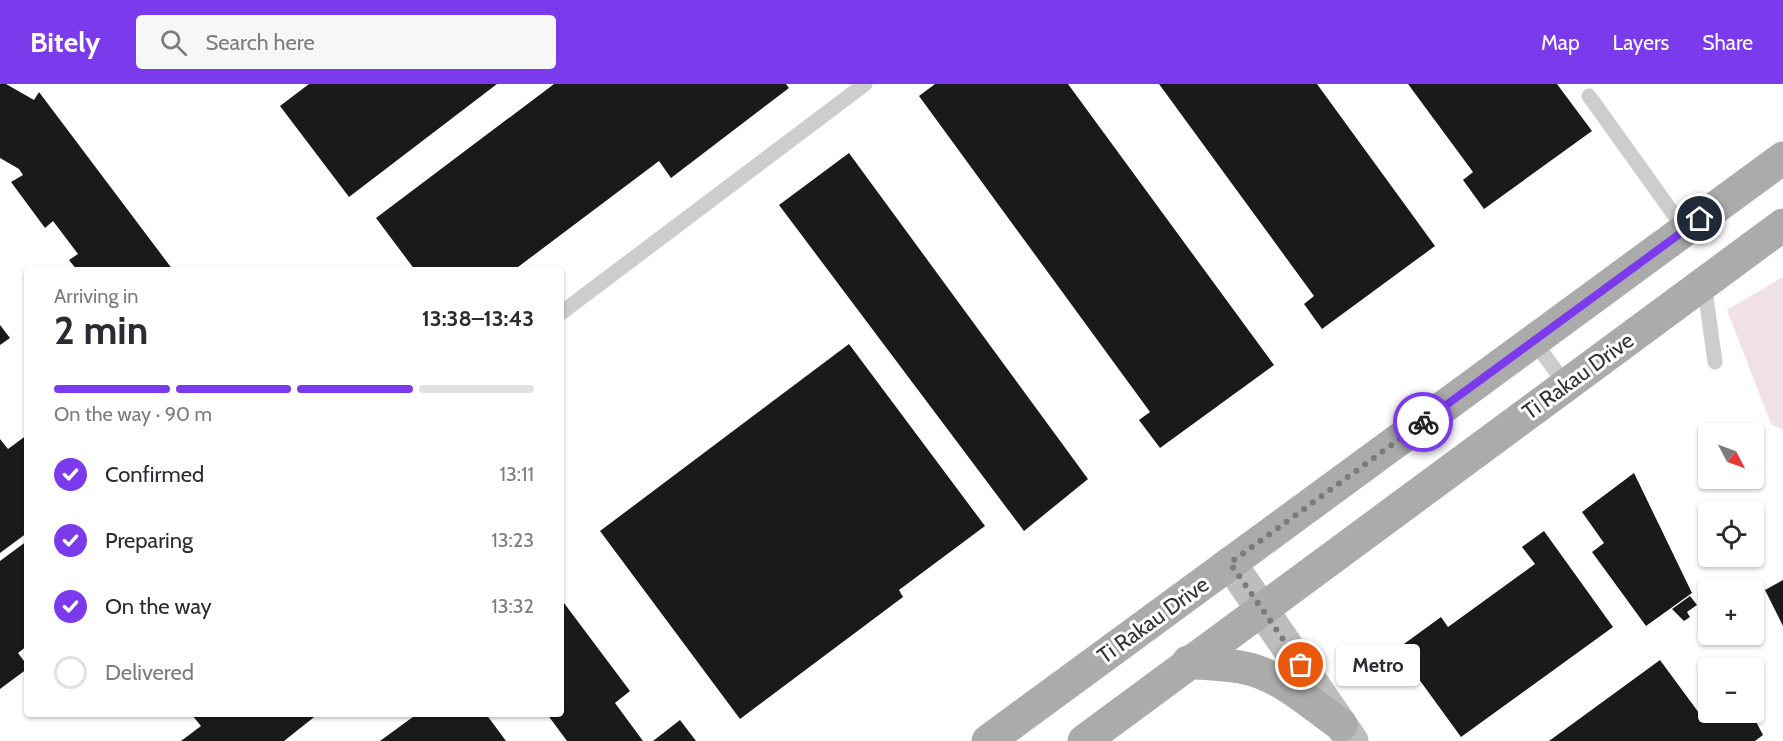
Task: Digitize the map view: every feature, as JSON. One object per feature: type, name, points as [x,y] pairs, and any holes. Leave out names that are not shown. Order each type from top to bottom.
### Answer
[{"type":"main road","name":"Ti Rakau Drive","points":[[988,741],[1783,158]]},
{"type":"main road","name":"Ti Rakau Drive","points":[[1084,741],[1783,225]]},
{"type":"main road","points":[[1188,662],[1239,667],[1255,671],[1282,683],[1346,733]]},
{"type":"street","points":[[1230,563],[1263,608],[1346,733]]},
{"type":"lane","points":[[564,311],[865,84]]},
{"type":"lane","points":[[1589,96],[1684,230]]},
{"type":"lane","points":[[1704,283],[1715,362]]},
{"type":"lane","points":[[1534,341],[1566,385]]},
{"type":"shaded area","points":[[1783,277],[1783,430],[1771,424],[1727,310]]},
{"type":"building","points":[[0,84],[6,84],[34,100],[39,92],[171,267],[75,267],[69,260],[78,254],[53,221],[45,228],[11,182],[23,175],[19,169],[0,158]]},
{"type":"building","points":[[309,84],[497,84],[349,197],[280,106]]},
{"type":"building","points":[[554,84],[786,84],[789,88],[671,178],[659,161],[518,267],[413,267],[376,218]]},
{"type":"building","points":[[935,84],[1068,84],[1274,365],[1160,448],[1139,420],[1150,412],[919,96]]},
{"type":"building","points":[[1159,84],[1317,84],[1435,246],[1322,329],[1304,304],[1314,296]]},
{"type":"building","points":[[1408,84],[1557,84],[1592,131],[1484,209],[1463,180],[1473,172]]},
{"type":"building","points":[[849,153],[1088,479],[1024,531],[779,205]]},
{"type":"building","points":[[0,325],[10,338],[0,345]]},
{"type":"building","points":[[849,344],[985,526],[899,590],[903,597],[740,719],[600,531]]},
{"type":"building","points":[[24,437],[24,535],[0,553],[0,439],[8,449]]},
{"type":"building","points":[[1634,473],[1692,593],[1646,626],[1592,552],[1604,543],[1582,512]]},
{"type":"building","points":[[1544,531],[1613,627],[1461,737],[1397,649],[1441,617],[1448,627],[1535,564],[1522,547]]},
{"type":"building","points":[[24,543],[24,648],[18,653],[24,661],[24,671],[0,689],[0,561]]},
{"type":"building","points":[[1783,580],[1783,626],[1765,590]]},
{"type":"building","points":[[1690,596],[1697,605],[1687,612],[1690,617],[1684,621],[1672,609]]},
{"type":"building","points":[[564,603],[630,691],[615,703],[643,741],[567,741],[549,717],[564,717]]},
{"type":"building","points":[[1660,660],[1698,712],[1698,723],[1757,723],[1763,735],[1755,741],[1549,741]]},
{"type":"building","points":[[194,717],[314,717],[284,741],[181,741],[201,726]]},
{"type":"building","points":[[413,717],[488,717],[506,741],[380,741]]},
{"type":"building","points":[[680,720],[696,741],[653,741]]},
{"type":"way so far","points":[[1301,665],[1230,563],[1423,422]]},
{"type":"place","name":"Metro","points":[[1301,665]]},
{"type":"route","points":[[1423,422],[1700,219]]}]
